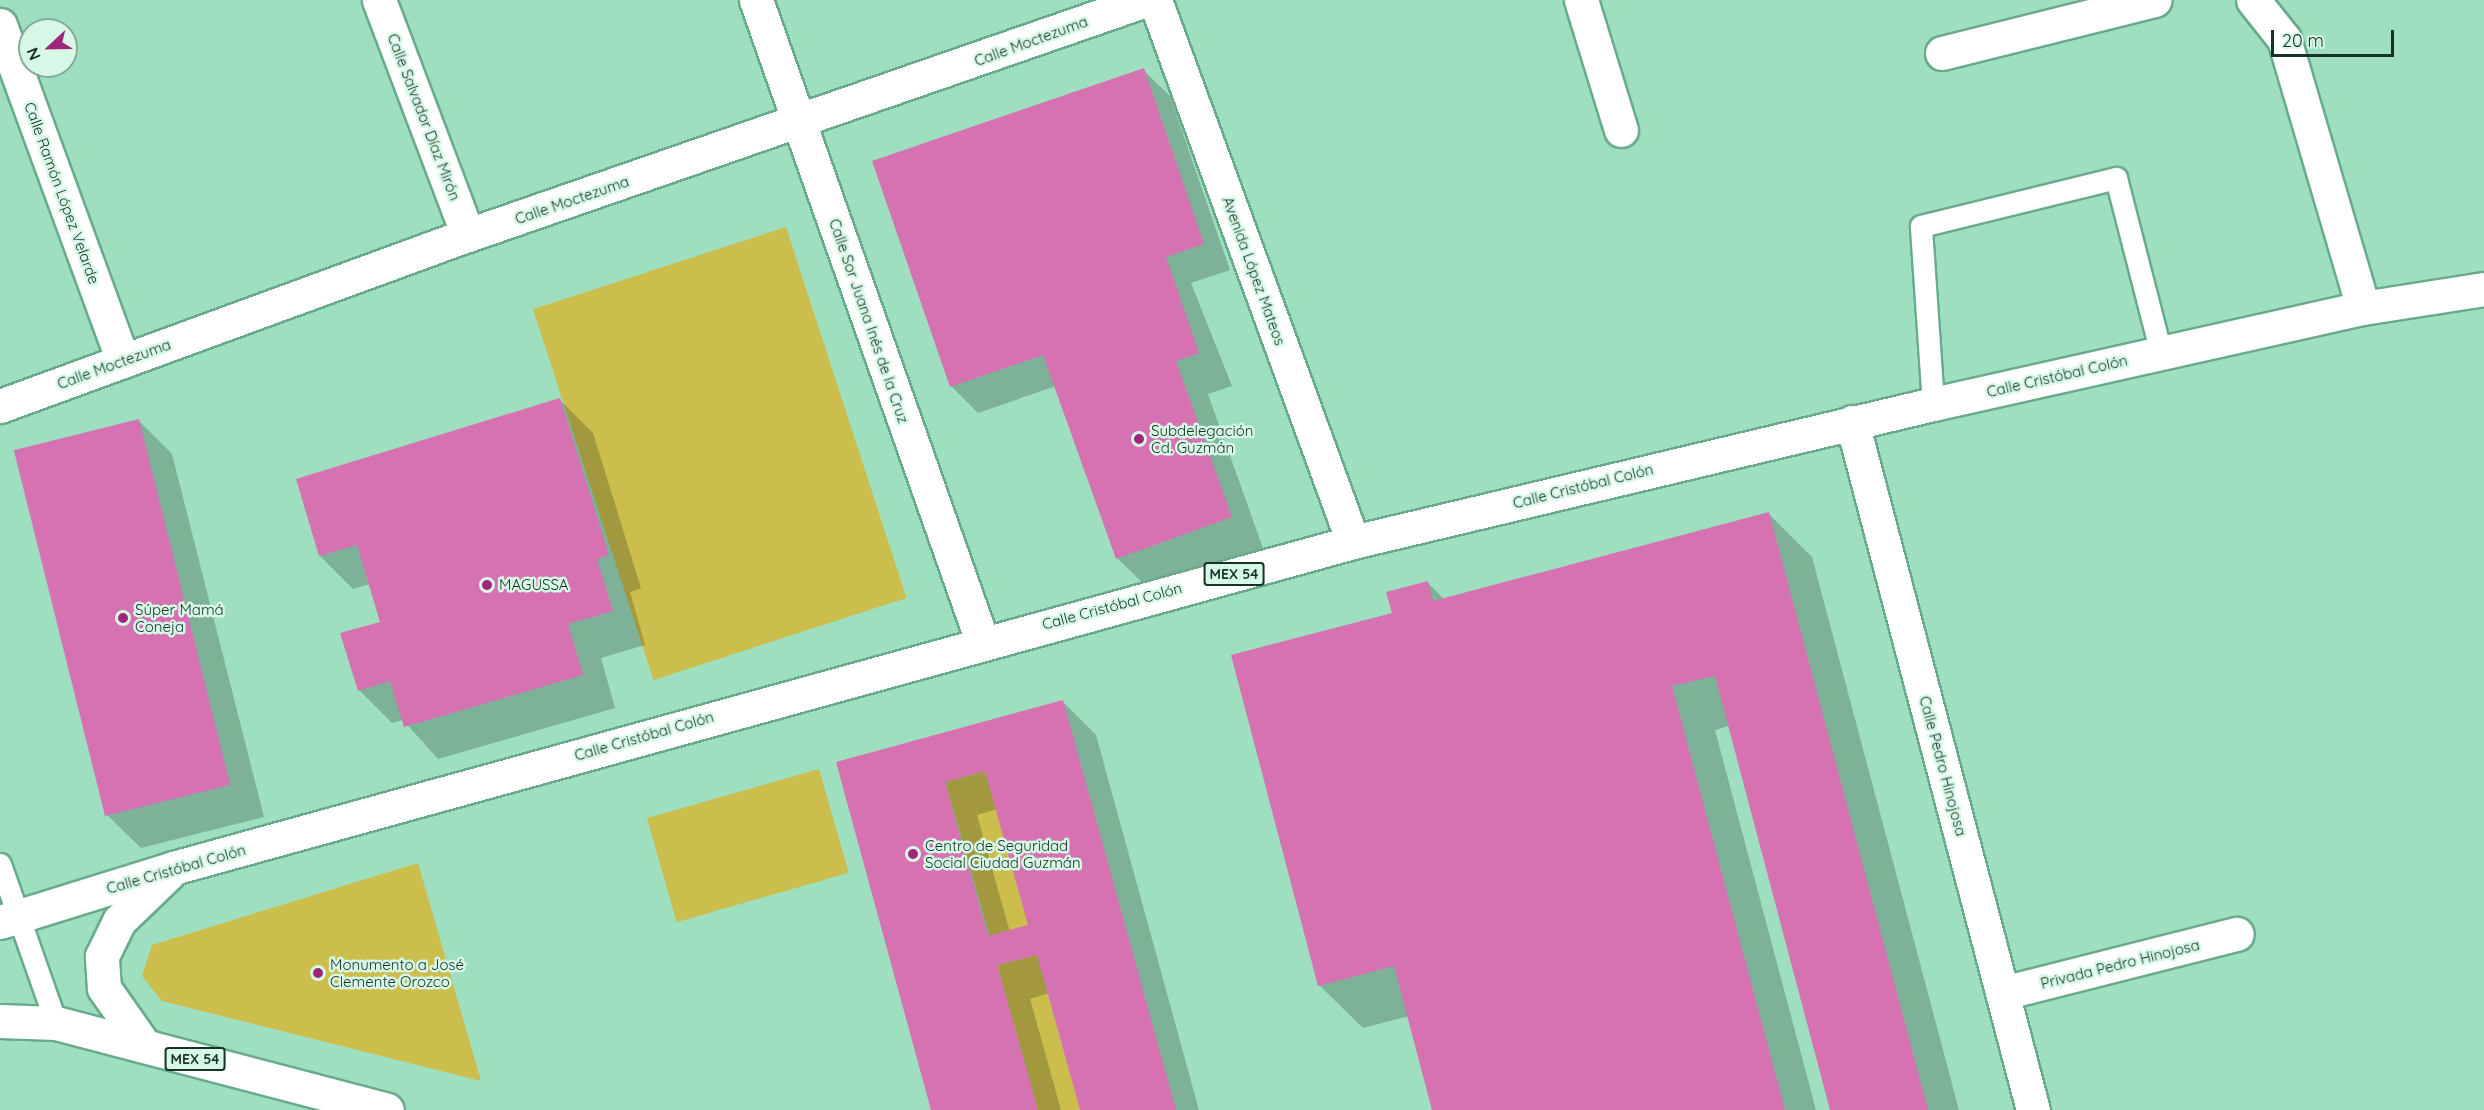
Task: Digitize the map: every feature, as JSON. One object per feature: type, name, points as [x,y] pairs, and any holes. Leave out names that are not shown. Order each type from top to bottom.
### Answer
[{"type":"street","name":"Calle Salvador Díaz Mirón","points":[[379,0],[468,235]]},
{"type":"street","name":"Calle Sor Juana Inés de la Cruz","points":[[756,0],[982,641]]},
{"type":"street","name":"Calle Moctezuma","points":[[0,406],[468,235],[799,123],[1146,0]]},
{"type":"street","name":"Avenida López Mateos","points":[[1155,0],[1353,542]]},
{"type":"street","points":[[1581,0],[1621,130]]},
{"type":"street","points":[[1942,53],[2154,0]]},
{"type":"street","points":[[2253,0],[2284,39],[2363,308]]},
{"type":"street","name":"Calle Ramón López Velarde","points":[[0,25],[123,361]]},
{"type":"street","name":"Calle Cristóbal Colón","points":[[9,919],[173,868],[982,641],[1353,542],[1852,422],[2363,308],[2484,289]]},
{"type":"street","name":"Calle Pedro Hinojosa","points":[[1852,422],[2033,1110]]},
{"type":"street","points":[[144,1045],[104,988],[102,956],[118,921],[173,868]]},
{"type":"street","name":"Privada Pedro Hinojosa","points":[[2003,993],[2237,934]]},
{"type":"street","name":"MEX 54","points":[[0,1021],[56,1023],[387,1110]]},
{"type":"lane","points":[[1933,404],[1921,226],[2116,178],[2161,353]]},
{"type":"lane","points":[[0,864],[9,919],[56,1023]]},
{"type":"shaded area","points":[[786,227],[907,598],[654,680],[533,309]]},
{"type":"shaded area","points":[[819,769],[849,873],[677,922],[647,818]]},
{"type":"shaded area","points":[[985,771],[1029,925],[990,936],[946,782]]},
{"type":"shaded area","points":[[418,863],[481,1081],[162,1001],[142,976],[152,945]]},
{"type":"shaded area","points":[[1037,955],[1080,1109],[1038,1110],[997,965]]},
{"type":"building","points":[[1144,68],[1204,244],[1166,257],[1199,353],[1176,361],[1232,517],[1116,559],[1043,355],[950,387],[872,161]]},
{"type":"building","name":"MAGUSSA","points":[[560,398],[609,555],[597,559],[613,611],[568,624],[583,675],[404,727],[390,681],[358,691],[340,633],[380,622],[357,545],[319,556],[296,479]]},
{"type":"building","name":"Súper Mamá Coneja","points":[[139,419],[230,785],[105,816],[14,450]]},
{"type":"building","points":[[1769,512],[1928,1110],[1830,1110],[1715,676],[1672,686],[1785,1110],[1432,1110],[1394,966],[1318,986],[1231,655],[1392,613],[1386,592],[1428,581],[1433,601]]},
{"type":"building","name":"Centro de Seguridad Social Ciudad Guzmán","points":[[1063,700],[1176,1110],[1080,1110],[1037,955],[997,965],[1038,1110],[931,1110],[836,762]],"holes":[[[985,771],[1028,925],[988,936],[945,782]]]},
{"type":"place","name":"Subdelegación Cd. Guzmán","points":[[1139,439]]},
{"type":"place","name":"MAGUSSA","points":[[487,585]]},
{"type":"place","name":"Súper Mamá Coneja","points":[[123,618]]},
{"type":"place","name":"Centro de Seguridad Social Ciudad Guzmán","points":[[913,854]]},
{"type":"place","name":"Monumento a José Clemente Orozco","points":[[318,973]]}]
